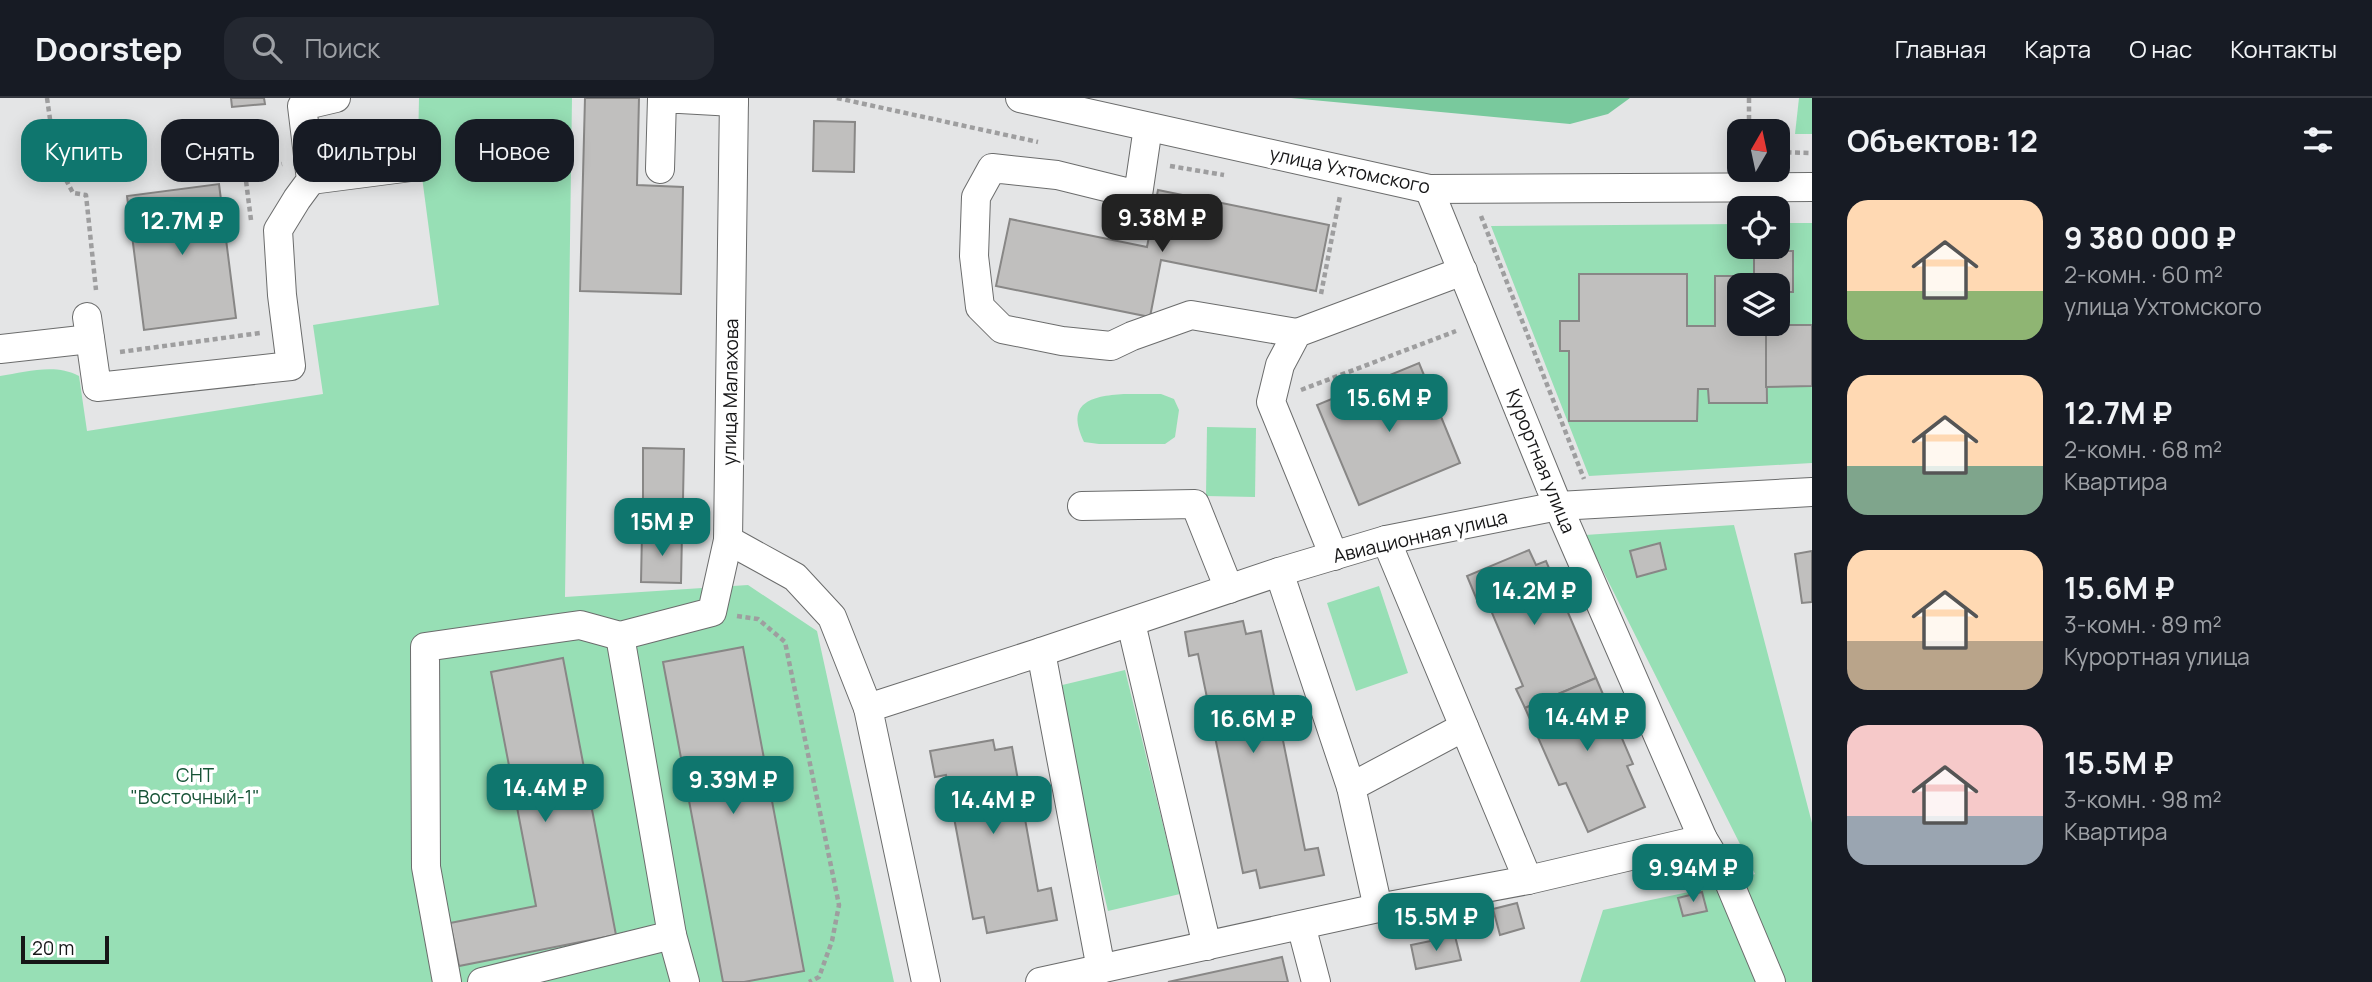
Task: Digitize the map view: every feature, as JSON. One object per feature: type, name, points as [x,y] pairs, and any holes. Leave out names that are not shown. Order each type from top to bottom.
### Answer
[{"type":"street","points":[[304,119],[302,106],[337,98]]},
{"type":"street","points":[[660,169],[662,98],[734,100]]},
{"type":"street","name":"улица Ухтомского","points":[[1020,98],[1429,189],[1812,187]]},
{"type":"street","name":"улица Малахова","points":[[712,612],[728,540],[734,100]]},
{"type":"street","points":[[1148,127],[1138,195],[1057,175],[992,168],[976,197],[974,256],[980,307],[1002,329],[1062,341],[1111,346],[1191,315],[1306,330],[1463,271]]},
{"type":"street","points":[[0,349],[96,327],[97,387],[291,366],[282,295],[278,230],[304,182]]},
{"type":"street","name":"Курортная улица","points":[[1429,189],[1558,506],[1703,839],[1729,883],[1771,982]]},
{"type":"street","points":[[1306,330],[1280,365],[1271,402],[1334,556]]},
{"type":"street","name":"Авиационная улица","points":[[868,708],[1279,572],[1386,540],[1558,506],[1812,492]]},
{"type":"street","points":[[1082,506],[1195,504],[1229,589]]},
{"type":"street","points":[[728,540],[795,577],[832,617],[868,708],[926,982]]},
{"type":"street","points":[[1386,540],[1528,880]]},
{"type":"street","points":[[1279,572],[1351,787],[1378,908]]},
{"type":"street","points":[[447,982],[426,867],[425,647],[580,625],[621,636],[712,612]]},
{"type":"street","points":[[1131,623],[1207,946]]},
{"type":"street","points":[[621,636],[673,935],[685,982]]},
{"type":"street","points":[[1041,652],[1101,969]]},
{"type":"street","points":[[1351,787],[1464,727]]},
{"type":"street","points":[[1040,982],[1378,908],[1528,880],[1703,839]]},
{"type":"street","points":[[1301,925],[1316,982]]},
{"type":"street","points":[[482,982],[673,935]]},
{"type":"path","points":[[47,98],[56,161],[73,192],[86,195],[96,327],[119,352],[265,332]]},
{"type":"path","points":[[1749,98],[1749,119]]},
{"type":"path","points":[[1790,152],[1812,153]]},
{"type":"path","points":[[252,226],[245,173],[293,170]]},
{"type":"path","points":[[1306,330],[1341,195]]},
{"type":"path","points":[[1480,212],[1594,503]]},
{"type":"path","points":[[1271,402],[1483,320]]},
{"type":"path","points":[[712,612],[758,619],[785,642],[839,905],[832,942],[818,977],[809,982]]},
{"type":"green space","name":"СНТ \"Восточный-1\"","points":[[419,98],[572,98],[572,119],[455,119],[455,182],[571,182],[565,597],[748,585],[817,631],[894,982],[0,982],[0,376],[50,369],[79,376],[87,431],[323,394],[313,325],[439,305],[423,182],[441,182],[441,119],[419,119]]},
{"type":"green space","points":[[1291,98],[1630,98],[1608,114],[1570,124]]},
{"type":"green space","points":[[1799,98],[1812,98],[1812,134],[1795,134]]},
{"type":"green space","points":[[1790,223],[1812,223],[1812,463],[1589,476],[1491,226],[1727,224],[1727,259],[1790,259]]},
{"type":"green space","points":[[1161,394],[1174,399],[1179,410],[1175,437],[1165,444],[1084,442],[1077,418],[1084,404],[1101,397]]},
{"type":"green space","points":[[1207,427],[1256,428],[1255,497],[1206,496]]},
{"type":"green space","points":[[1734,525],[1812,823],[1812,982],[1580,982],[1603,910],[1722,885],[1755,874],[1585,535]]},
{"type":"green space","points":[[1379,586],[1408,673],[1356,691],[1327,603]]},
{"type":"green space","points":[[1125,670],[1180,894],[1108,911],[1054,687]]},
{"type":"building","points":[[231,98],[264,98],[265,104],[232,107]]},
{"type":"building","points":[[585,98],[639,98],[637,185],[683,187],[681,294],[580,291]]},
{"type":"building","points":[[814,121],[855,122],[854,172],[813,171]]},
{"type":"building","points":[[219,184],[236,318],[144,330],[127,196]]},
{"type":"building","points":[[1158,190],[1329,225],[1316,291],[1161,260],[1150,317],[996,286],[1010,219],[1147,247]]},
{"type":"building","points":[[1790,251],[1793,251],[1793,292],[1790,292],[1790,273],[1754,273],[1754,259],[1790,259]]},
{"type":"building","points":[[1579,274],[1687,274],[1687,326],[1715,326],[1715,276],[1727,276],[1727,336],[1766,336],[1767,403],[1709,403],[1708,389],[1698,389],[1697,421],[1569,421],[1569,351],[1560,351],[1560,321],[1579,321]]},
{"type":"building","points":[[1790,325],[1812,325],[1812,386],[1766,387],[1766,336],[1790,336]]},
{"type":"building","points":[[1419,363],[1460,463],[1359,505],[1317,405]]},
{"type":"building","points":[[643,448],[684,449],[683,499],[643,499]]},
{"type":"building","points":[[642,532],[682,533],[681,583],[641,582]]},
{"type":"building","points":[[1660,543],[1666,569],[1637,577],[1630,551]]},
{"type":"building","points":[[1529,550],[1536,565],[1546,561],[1596,678],[1525,708],[1516,689],[1523,686],[1487,601],[1479,605],[1467,576]]},
{"type":"building","points":[[1812,551],[1812,602],[1802,603],[1795,554]]},
{"type":"building","points":[[1243,621],[1246,634],[1261,631],[1305,850],[1318,848],[1324,875],[1260,888],[1256,870],[1243,873],[1198,654],[1189,656],[1185,632]]},
{"type":"building","points":[[743,647],[804,971],[744,982],[723,982],[663,662]]},
{"type":"building","points":[[563,658],[616,935],[459,966],[450,923],[536,906],[491,672]]},
{"type":"building","points":[[1596,678],[1633,764],[1627,766],[1645,807],[1588,832],[1566,783],[1559,785],[1525,708]]},
{"type":"building","points":[[993,740],[995,750],[1012,747],[1038,891],[1051,888],[1057,920],[987,933],[984,917],[973,919],[946,775],[935,777],[930,751]]},
{"type":"building","points":[[1702,892],[1707,911],[1683,916],[1678,898]]},
{"type":"building","points":[[1517,903],[1524,928],[1500,935],[1493,909]]},
{"type":"building","points":[[1455,936],[1461,960],[1416,969],[1411,945]]},
{"type":"building","points":[[1282,957],[1288,982],[1168,982]]}]
